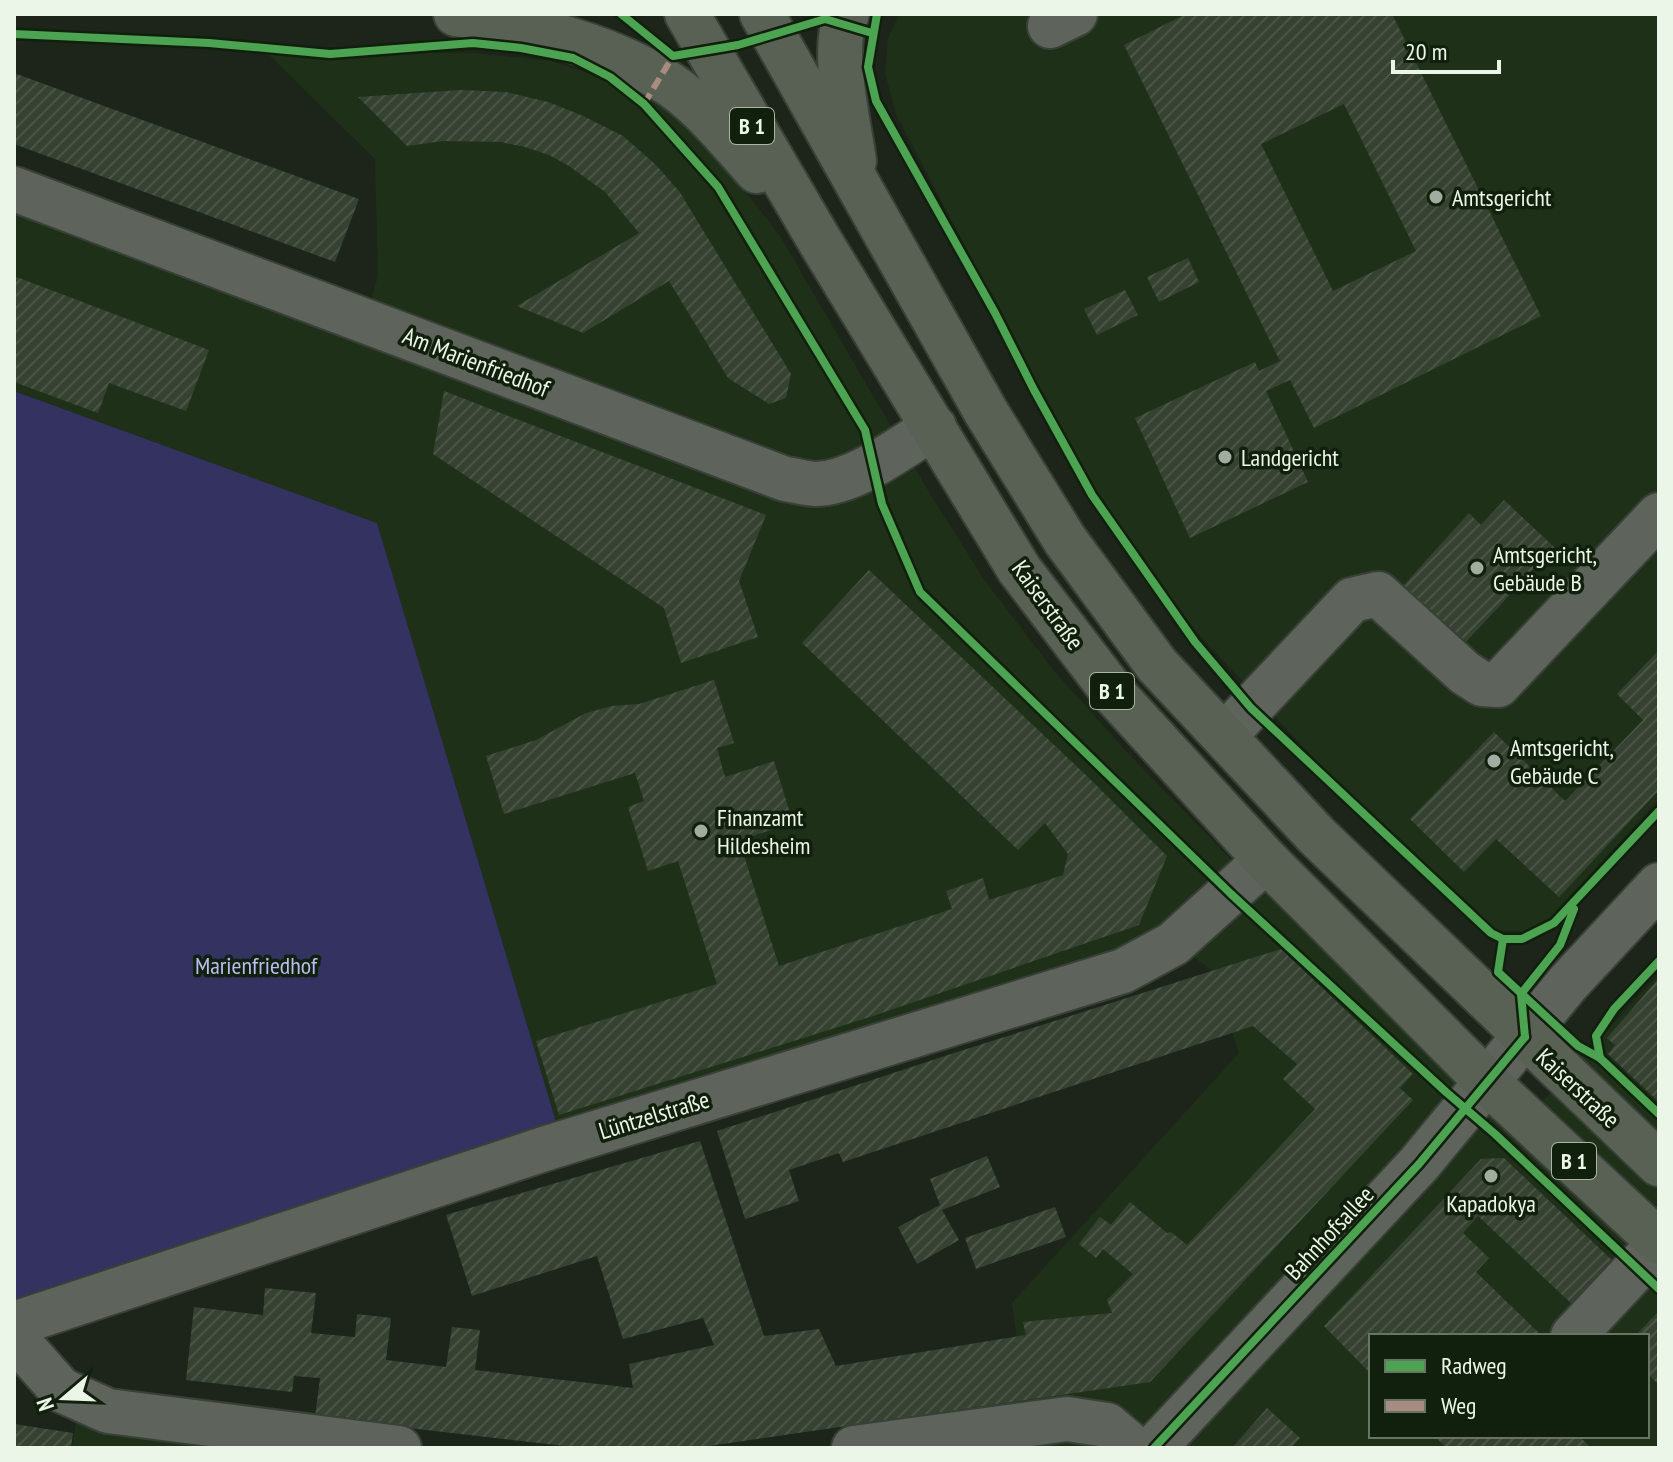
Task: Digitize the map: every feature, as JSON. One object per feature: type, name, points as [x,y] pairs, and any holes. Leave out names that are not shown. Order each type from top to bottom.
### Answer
[{"type":"main road","points":[[456,14],[511,23],[592,47],[661,78],[701,110],[818,238]]},
{"type":"main road","name":"Kaiserstraße","points":[[687,14],[818,238],[1019,569],[1115,695],[1266,860],[1487,1082],[1659,1243]]},
{"type":"main road","name":"Kaiserstraße","points":[[762,14],[986,412],[1065,540],[1157,665],[1317,836],[1659,1164]]},
{"type":"main road","points":[[847,14],[842,24],[840,56],[857,184]]},
{"type":"street","name":"Am Marienfriedhof","points":[[14,189],[785,479],[816,484],[838,480],[873,465],[934,427]]},
{"type":"street","points":[[1224,736],[1352,600],[1367,595],[1378,594],[1465,673],[1482,684],[1498,685],[1659,515]]},
{"type":"street","name":"Lüntzelstraße","points":[[14,1324],[547,1148],[1123,971],[1173,944],[1266,860]]},
{"type":"street","name":"Bahnhofsallee","points":[[1154,1448],[1419,1164],[1584,965],[1659,885]]},
{"type":"street","points":[[1575,1334],[1659,1243]]},
{"type":"street","points":[[14,1337],[61,1390],[108,1411],[399,1448]]},
{"type":"street","points":[[854,1448],[1067,1419],[1107,1425],[1134,1448]]},
{"type":"shaded area","points":[[899,14],[1659,14],[1659,799],[1537,932],[1483,930],[1359,807],[1195,630],[1095,495],[896,114],[885,73],[888,39]]},
{"type":"shaded area","points":[[265,51],[474,53],[550,61],[603,78],[666,107],[720,159],[780,236],[932,497],[985,581],[1054,671],[1125,750],[1249,878],[1517,1129],[1659,974],[1659,1448],[960,1448],[1026,1403],[1012,1303],[1239,1053],[1212,970],[1173,944],[557,1125],[377,523],[14,391],[14,193],[362,330],[378,276],[375,159]]},
{"type":"shaded area","points":[[77,1417],[151,1428],[187,1445],[187,1448],[72,1448]]},
{"type":"green space","name":"Marienfriedhof","points":[[14,391],[377,523],[557,1125],[14,1305]]},
{"type":"building","name":"Amtsgericht","points":[[1186,14],[1392,14],[1541,316],[1314,428],[1290,380],[1266,391],[1308,482],[1190,538],[1135,418],[1255,362],[1259,371],[1280,361],[1124,45]],"holes":[[[1344,104],[1416,251],[1333,291],[1261,144]]]},
{"type":"building","points":[[14,73],[359,199],[335,262],[14,144]]},
{"type":"building","points":[[460,90],[506,92],[548,102],[623,136],[655,164],[679,191],[791,374],[786,398],[769,404],[728,378],[669,281],[583,333],[517,306],[639,233],[605,192],[549,155],[501,142],[443,141],[407,146],[358,97]]},
{"type":"building","points":[[1188,258],[1199,282],[1159,302],[1147,277]]},
{"type":"building","points":[[14,276],[209,350],[186,411],[109,383],[98,413],[14,382]]},
{"type":"building","points":[[1125,290],[1138,315],[1097,335],[1084,309]]},
{"type":"building","points":[[444,391],[766,515],[739,581],[758,637],[681,663],[664,608],[433,454]]},
{"type":"building","name":"Amtsgericht, Gebäude B","points":[[1504,500],[1554,547],[1465,643],[1403,586],[1469,513],[1481,525]]},
{"type":"building","points":[[869,570],[1167,856],[1139,925],[873,1016],[559,1115],[536,1041],[717,984],[678,861],[648,871],[628,807],[644,801],[635,773],[504,814],[486,756],[536,740],[586,713],[612,706],[639,704],[714,680],[734,743],[717,748],[725,777],[774,761],[793,823],[739,840],[779,966],[952,909],[946,891],[983,878],[989,900],[1063,875],[1068,854],[1045,823],[1018,850],[802,643]]},
{"type":"building","name":"Amtsgericht, Gebäude C","points":[[1657,652],[1659,790],[1559,897],[1496,839],[1464,872],[1410,819],[1494,732],[1565,801],[1643,720],[1617,694]]},
{"type":"building","points":[[1281,949],[1413,1074],[1400,1088],[1413,1100],[1150,1382],[695,1448],[582,1448],[315,1417],[320,1378],[294,1376],[292,1392],[186,1380],[194,1307],[263,1315],[265,1288],[316,1293],[311,1333],[355,1337],[357,1314],[391,1318],[386,1360],[446,1367],[452,1327],[480,1330],[475,1370],[633,1388],[629,1364],[714,1345],[703,1318],[623,1339],[597,1256],[472,1296],[446,1215],[700,1141],[764,1336],[819,1329],[836,1366],[1026,1335],[1023,1322],[1112,1313],[1107,1300],[1133,1274],[1103,1249],[1096,1258],[1079,1244],[1100,1217],[1111,1225],[1130,1202],[1167,1233],[1171,1232],[1187,1245],[1315,1109],[1283,1079],[1297,1064],[1253,1026],[843,1162],[839,1153],[789,1170],[799,1201],[745,1219],[717,1131]]},
{"type":"building","points":[[1659,978],[1659,1102],[1608,1054],[1615,1045],[1607,1038]]},
{"type":"building","points":[[987,1156],[1000,1187],[942,1210],[959,1240],[917,1264],[898,1227],[940,1205],[930,1179]]},
{"type":"building","points":[[1504,1158],[1614,1262],[1573,1305],[1478,1216],[1463,1233],[1489,1258],[1476,1272],[1540,1334],[1369,1334],[1369,1372],[1324,1326],[1481,1159]]},
{"type":"building","points":[[1055,1207],[1066,1237],[976,1269],[965,1238]]},
{"type":"building","points":[[1659,1311],[1659,1385],[1649,1375],[1649,1334],[1637,1334]]},
{"type":"building","points":[[1267,1408],[1300,1438],[1291,1448],[1232,1448]]},
{"type":"building","points":[[14,1424],[73,1433],[71,1448],[14,1448]]},
{"type":"building","points":[[1436,1438],[1581,1438],[1591,1448],[1447,1448]]},
{"type":"marked path","points":[[644,104],[673,56]]},
{"type":"cycle path","points":[[621,14],[673,56],[738,45],[825,19],[872,33]]},
{"type":"cycle path","points":[[877,14],[868,67],[876,101],[995,313],[1092,495],[1195,642],[1251,708],[1491,933],[1503,939],[1522,939],[1554,923],[1659,811]]},
{"type":"cycle path","points":[[14,34],[209,43],[330,54],[473,43],[573,58],[610,77],[644,104],[718,187],[865,430],[882,504],[920,592],[1231,894],[1495,1134],[1659,1289]]},
{"type":"cycle path","points":[[1525,1037],[1521,994],[1560,945],[1574,909]]},
{"type":"cycle path","points":[[1503,939],[1498,972],[1578,1046],[1600,1058],[1659,1114]]},
{"type":"cycle path","points":[[1600,1058],[1596,1036],[1614,1009],[1659,961]]},
{"type":"cycle path","points":[[1154,1448],[1419,1164],[1525,1037]]},
{"type":"place","name":"Amtsgericht","points":[[1436,197]]},
{"type":"place","name":"Landgericht","points":[[1225,457]]},
{"type":"place","name":"Amtsgericht, Gebäude B","points":[[1477,568]]},
{"type":"place","name":"Amtsgericht, Gebäude C","points":[[1494,761]]},
{"type":"place","name":"Finanzamt Hildesheim","points":[[701,831]]},
{"type":"place","name":"Kapadokya","points":[[1491,1176]]}]
